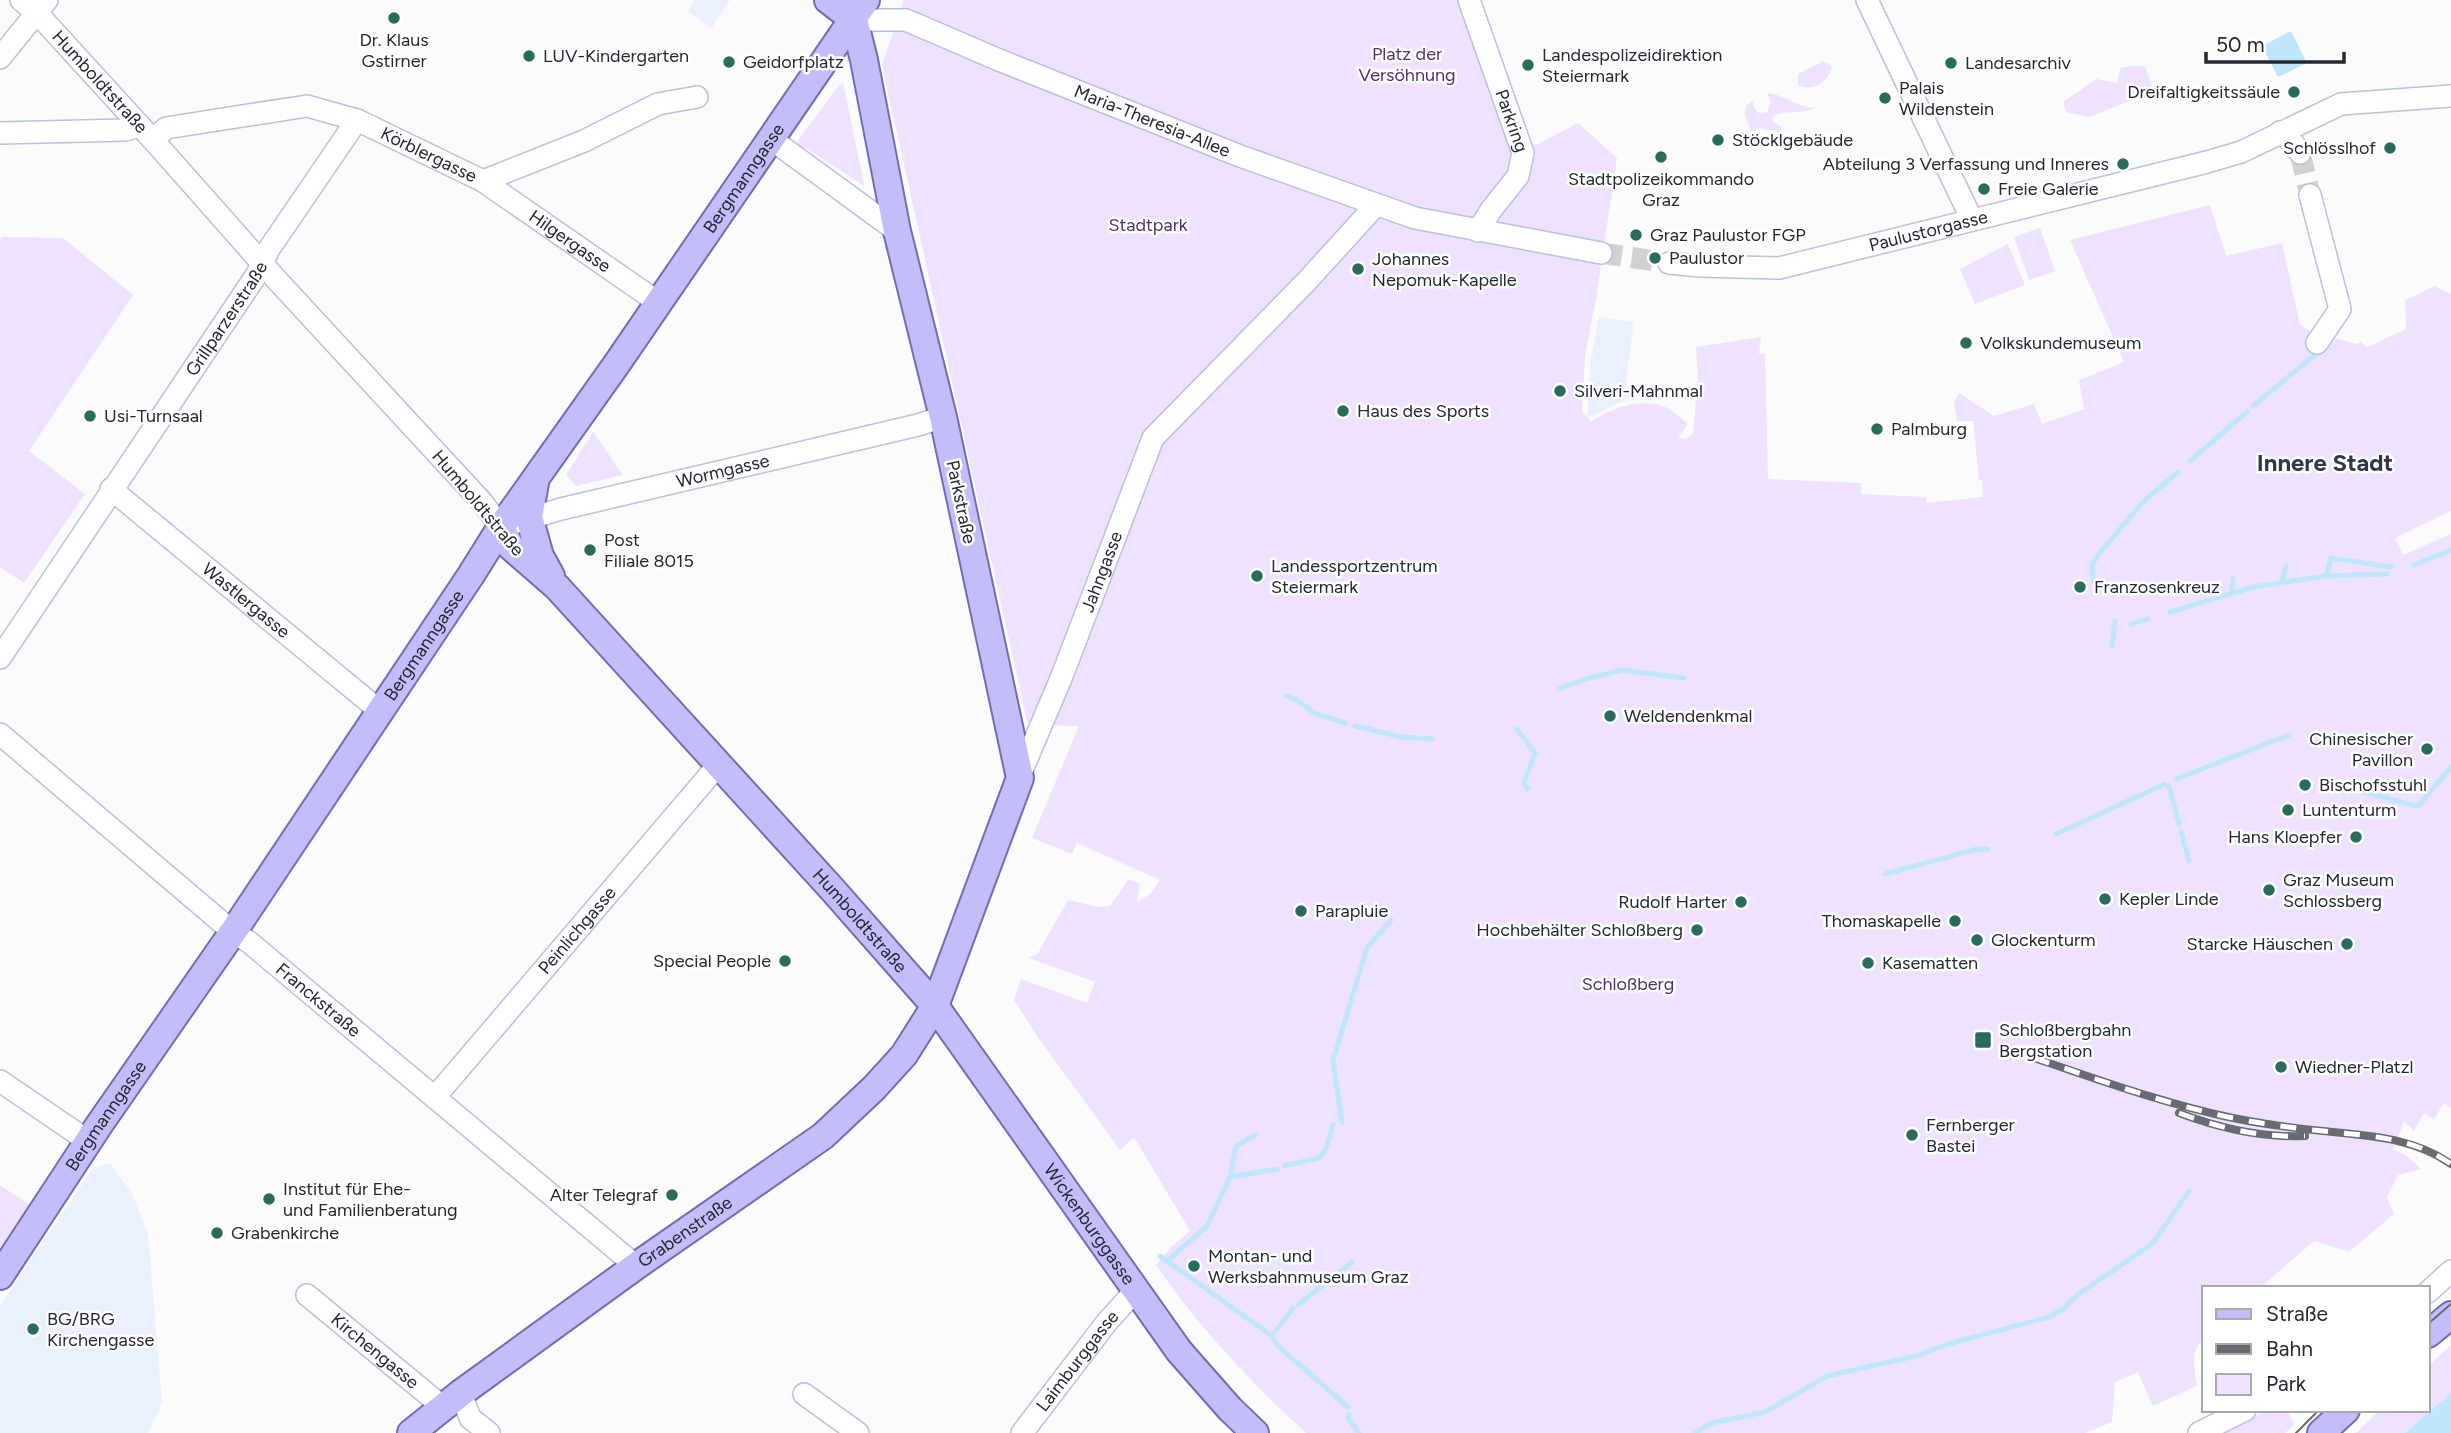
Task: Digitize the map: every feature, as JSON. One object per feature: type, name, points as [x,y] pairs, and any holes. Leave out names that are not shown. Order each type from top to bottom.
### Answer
[{"type":"main road","points":[[828,0],[860,10]]},
{"type":"main road","name":"Bergmanngasse","points":[[0,1276],[233,932],[501,527],[860,10]]},
{"type":"main road","name":"Parkstraße","points":[[860,10],[864,60],[897,231],[943,417],[1020,775]]},
{"type":"main road","points":[[535,481],[529,517],[540,556],[558,587]]},
{"type":"main road","name":"Humboldtstraße","points":[[501,527],[510,546],[558,587],[934,1006]]},
{"type":"main road","name":"Jahngasse","points":[[934,1006],[1020,775]]},
{"type":"main road","name":"Grabenstraße","points":[[411,1433],[636,1266],[823,1136],[904,1055],[934,1006]]},
{"type":"main road","name":"Wickenburggasse","points":[[934,1006],[1179,1351],[1255,1433]]},
{"type":"main road","points":[[2430,1332],[2451,1315]]},
{"type":"main road","points":[[2321,1433],[2344,1412]]},
{"type":"street","name":"Parkring","points":[[1469,0],[1523,153],[1518,176],[1491,210],[1478,232]]},
{"type":"street","points":[[1867,0],[1972,220]]},
{"type":"street","points":[[0,58],[35,4]]},
{"type":"street","name":"Humboldtstraße","points":[[35,4],[261,262],[482,502],[501,527]]},
{"type":"street","name":"Maria-Theresia-Allee","points":[[860,10],[906,20],[1214,146],[1376,205],[1415,218],[1478,232]]},
{"type":"street","name":"Paulustorgasse","points":[[1670,263],[1779,268],[2207,162],[2241,152],[2341,104],[2451,96]]},
{"type":"street","name":"Körblergasse","points":[[0,133],[125,130],[147,133],[307,106],[357,120],[483,181],[584,141],[658,104],[697,97]]},
{"type":"street","name":"Grillparzerstraße","points":[[0,657],[357,120]]},
{"type":"street","points":[[2280,132],[2300,153]]},
{"type":"street","points":[[771,139],[897,231]]},
{"type":"street","name":"Hilgergasse","points":[[483,181],[659,303]]},
{"type":"street","points":[[2310,195],[2340,309],[2317,343]]},
{"type":"street","name":"Jahngasse","points":[[1020,775],[1062,676],[1153,438],[1306,282],[1376,205]]},
{"type":"street","points":[[1478,232],[1601,254]]},
{"type":"street","name":"Wormgasse","points":[[501,527],[529,517],[943,417]]},
{"type":"street","name":"Wastlergasse","points":[[111,489],[380,711]]},
{"type":"street","name":"Franckstraße","points":[[0,734],[233,932],[636,1266]]},
{"type":"street","name":"Peinlichgasse","points":[[435,1097],[719,764]]},
{"type":"street","points":[[0,1081],[89,1141]]},
{"type":"street","points":[[2430,1290],[2451,1271]]},
{"type":"street","name":"Laimburggasse","points":[[1022,1433],[1113,1315],[1136,1290]]},
{"type":"street","name":"Kirchengasse","points":[[307,1295],[452,1400]]},
{"type":"street","points":[[804,1394],[858,1433]]},
{"type":"street","points":[[452,1400],[489,1433]]},
{"type":"street","points":[[2199,1433],[2241,1412]]},
{"type":"shaded area","points":[[695,0],[730,0],[711,29],[688,11]]},
{"type":"shaded area","points":[[1599,317],[1634,322],[1626,381],[1630,398],[1587,418],[1591,359]]},
{"type":"shaded area","points":[[110,1163],[132,1193],[148,1234],[162,1403],[148,1433],[0,1433],[0,1306],[93,1168]]},
{"type":"green space","name":"Schloßberg","points":[[904,0],[1472,0],[1514,133],[1536,145],[1578,123],[1617,158],[1585,355],[1582,411],[1591,422],[1623,406],[1664,406],[1688,424],[1678,438],[1686,439],[1693,433],[1698,376],[1696,347],[1761,337],[1759,354],[1765,354],[1768,479],[1861,483],[1861,494],[1926,497],[1927,503],[1983,497],[1973,421],[1957,421],[1954,402],[1959,393],[1994,416],[2034,404],[2042,424],[2084,409],[2079,380],[2124,362],[2070,240],[2210,205],[2226,256],[2282,243],[2300,325],[2310,331],[2356,344],[2361,342],[2367,347],[2406,329],[2405,300],[2435,286],[2451,294],[2451,511],[2395,538],[2403,555],[2451,534],[2451,1108],[2444,1103],[2434,1119],[2424,1113],[2414,1131],[2404,1121],[2393,1150],[2406,1155],[2421,1169],[2398,1175],[2387,1197],[2394,1214],[2349,1252],[2314,1241],[2262,1286],[2202,1286],[2202,1341],[2196,1349],[2194,1361],[2197,1386],[2153,1406],[2138,1372],[2115,1382],[2112,1422],[2085,1433],[1306,1433],[1226,1353],[1156,1265],[1170,1248],[1190,1231],[1134,1137],[1120,1150],[1014,1000],[1021,979],[1087,1003],[1095,982],[1029,958],[1038,953],[1068,900],[1099,907],[1110,906],[1129,879],[1140,884],[1137,902],[1150,894],[1160,880],[1077,843],[1072,854],[1032,838],[1079,726],[1030,725],[1027,721],[882,65]]},
{"type":"green space","points":[[1823,61],[1831,65],[1832,69],[1826,78],[1813,87],[1798,85],[1798,74]]},
{"type":"green space","points":[[2145,66],[2154,91],[2090,117],[2066,112],[2063,102],[2096,79],[2117,83],[2120,68]]},
{"type":"green space","points":[[843,83],[864,186],[806,148],[802,153],[794,146]]},
{"type":"green space","points":[[1767,93],[1816,108],[1772,117],[1773,122],[1783,128],[1779,132],[1758,128],[1752,132],[1745,116],[1746,106],[1753,101],[1753,106],[1759,113],[1767,112],[1771,102]]},
{"type":"green space","points":[[2040,228],[2055,271],[2029,280],[2014,237]]},
{"type":"green space","points":[[2,237],[63,238],[133,295],[29,451],[85,494],[24,583],[0,567]]},
{"type":"green space","points":[[2008,244],[2025,285],[1975,304],[1960,269]]},
{"type":"green space","points":[[593,432],[623,475],[576,486],[566,475]]},
{"type":"green space","points":[[0,1185],[41,1213],[0,1276]]},
{"type":"green space","points":[[2451,1345],[2451,1393],[2430,1411],[2430,1364]]},
{"type":"green space","points":[[2264,1412],[2288,1412],[2294,1424],[2285,1433],[2222,1433]]},
{"type":"green space","points":[[2378,1412],[2429,1412],[2405,1433],[2356,1433]]},
{"type":"water","points":[[2291,31],[2307,63],[2278,77],[2262,46]]},
{"type":"water","points":[[2451,1393],[2451,1433],[2405,1433],[2430,1412]]},
{"type":"waterway","points":[[2253,406],[2321,350]]},
{"type":"waterway","points":[[2190,461],[2247,412]]},
{"type":"waterway","points":[[2093,580],[2092,565],[2098,555],[2143,502],[2178,472]]},
{"type":"waterway","points":[[2414,565],[2451,550]]},
{"type":"waterway","points":[[2326,576],[2331,558],[2391,567]]},
{"type":"waterway","points":[[2281,583],[2286,566]]},
{"type":"waterway","points":[[2170,612],[2253,587],[2326,576],[2387,574]]},
{"type":"waterway","points":[[2232,593],[2233,578]]},
{"type":"waterway","points":[[2131,624],[2148,619]]},
{"type":"waterway","points":[[2112,646],[2115,621]]},
{"type":"waterway","points":[[1559,689],[1622,670],[1684,678]]},
{"type":"waterway","points":[[1286,696],[1316,714],[1345,723]]},
{"type":"waterway","points":[[1355,726],[1402,737],[1432,739]]},
{"type":"waterway","points":[[1517,729],[1535,753],[1524,783],[1528,789]]},
{"type":"waterway","points":[[2176,779],[2289,735]]},
{"type":"waterway","points":[[2330,783],[2416,806],[2451,767]]},
{"type":"waterway","points":[[2056,834],[2165,784]]},
{"type":"waterway","points":[[2169,786],[2179,824]]},
{"type":"waterway","points":[[2181,831],[2189,861]]},
{"type":"waterway","points":[[1885,874],[1977,849],[1988,849]]},
{"type":"waterway","points":[[1342,1123],[1333,1060],[1367,948],[1391,920]]},
{"type":"waterway","points":[[1284,1166],[1319,1158],[1326,1149],[1333,1125]]},
{"type":"waterway","points":[[1230,1177],[1236,1146],[1255,1135]]},
{"type":"waterway","points":[[1167,1261],[1207,1226],[1230,1177],[1277,1169]]},
{"type":"waterway","points":[[1695,1433],[1711,1423],[1765,1412],[1827,1376],[1916,1356],[1948,1344],[2049,1317],[2152,1244],[2189,1191]]},
{"type":"waterway","points":[[1160,1256],[1272,1336],[1293,1308]]},
{"type":"waterway","points":[[1298,1305],[1352,1262]]},
{"type":"waterway","points":[[1272,1336],[1277,1345],[1348,1407]]},
{"type":"waterway","points":[[1349,1414],[1348,1418],[1359,1433]]},
{"type":"tunnel","points":[[2300,153],[2310,195]]},
{"type":"tunnel","points":[[1601,253],[1669,263]]},
{"type":"tram line","points":[[2430,1322],[2451,1304]]},
{"type":"tram line","points":[[2296,1433],[2317,1412]]},
{"type":"railway","points":[[2034,1058],[2182,1106],[2278,1126],[2390,1139],[2421,1148],[2451,1164]]},
{"type":"railway","points":[[2179,1113],[2241,1131],[2305,1136]]},
{"type":"place","name":"Dr. Klaus Gstirner","points":[[394,18]]},
{"type":"place","name":"LUV-Kindergarten","points":[[529,56]]},
{"type":"place","name":"Geidorfplatz","points":[[729,62]]},
{"type":"place","name":"Landesarchiv","points":[[1951,63]]},
{"type":"place","name":"Landespolizeidirektion Steiermark","points":[[1528,65]]},
{"type":"place","name":"Dreifaltigkeitssäule","points":[[2294,92]]},
{"type":"place","name":"Palais Wildenstein","points":[[1885,98]]},
{"type":"place","name":"Stöcklgebäude","points":[[1718,140]]},
{"type":"place","name":"Schlösslhof","points":[[2390,148]]},
{"type":"place","name":"Stadtpolizeikommando Graz","points":[[1661,157]]},
{"type":"place","name":"Abteilung 3 Verfassung und Inneres","points":[[2123,164]]},
{"type":"place","name":"Freie Galerie","points":[[1984,189]]},
{"type":"place","name":"Graz Paulustor FGP","points":[[1636,235]]},
{"type":"place","name":"Paulustor","points":[[1655,258]]},
{"type":"place","name":"Johannes Nepomuk-Kapelle","points":[[1358,269]]},
{"type":"place","name":"Volkskundemuseum","points":[[1966,343]]},
{"type":"place","name":"Silveri-Mahnmal","points":[[1560,391]]},
{"type":"place","name":"Haus des Sports","points":[[1343,411]]},
{"type":"place","name":"Usi-Turnsaal","points":[[90,416]]},
{"type":"place","name":"Palmburg","points":[[1877,429]]},
{"type":"place","name":"Post Filiale 8015","points":[[590,550]]},
{"type":"place","name":"Landessportzentrum Steiermark","points":[[1257,576]]},
{"type":"place","name":"Franzosenkreuz","points":[[2080,587]]},
{"type":"place","name":"Weldendenkmal","points":[[1610,716]]},
{"type":"place","name":"Chinesischer Pavillon","points":[[2427,749]]},
{"type":"place","name":"Bischofsstuhl","points":[[2305,785]]},
{"type":"place","name":"Luntenturm","points":[[2288,810]]},
{"type":"place","name":"Hans Kloepfer","points":[[2356,837]]},
{"type":"place","name":"Graz Museum Schlossberg","points":[[2269,890]]},
{"type":"place","name":"Kepler Linde","points":[[2105,899]]},
{"type":"place","name":"Rudolf Harter","points":[[1741,902]]},
{"type":"place","name":"Parapluie","points":[[1301,911]]},
{"type":"place","name":"Thomaskapelle","points":[[1955,921]]},
{"type":"place","name":"Hochbehälter Schloßberg","points":[[1697,930]]},
{"type":"place","name":"Glockenturm","points":[[1977,940]]},
{"type":"place","name":"Starcke Häuschen","points":[[2347,944]]},
{"type":"place","name":"Special People","points":[[785,961]]},
{"type":"place","name":"Kasematten","points":[[1868,963]]},
{"type":"place","name":"Schloßbergbahn Bergstation","points":[[1983,1040]]},
{"type":"place","name":"Wiedner-Platzl","points":[[2281,1067]]},
{"type":"place","name":"Fernberger Bastei","points":[[1912,1135]]},
{"type":"place","name":"Alter Telegraf","points":[[672,1195]]},
{"type":"place","name":"Institut für Ehe- und Familienberatung","points":[[269,1199]]},
{"type":"place","name":"Grabenkirche","points":[[217,1233]]},
{"type":"place","name":"Montan- und Werksbahnmuseum Graz","points":[[1194,1266]]},
{"type":"place","name":"BG/BRG Kirchengasse","points":[[33,1329]]},
{"type":"district","name":"Innere Stadt","points":[[2325,463]]},
{"type":"park label","name":"Platz der Versöhnung","points":[[1407,64]]},
{"type":"park label","name":"Stadtpark","points":[[1148,225]]}]
